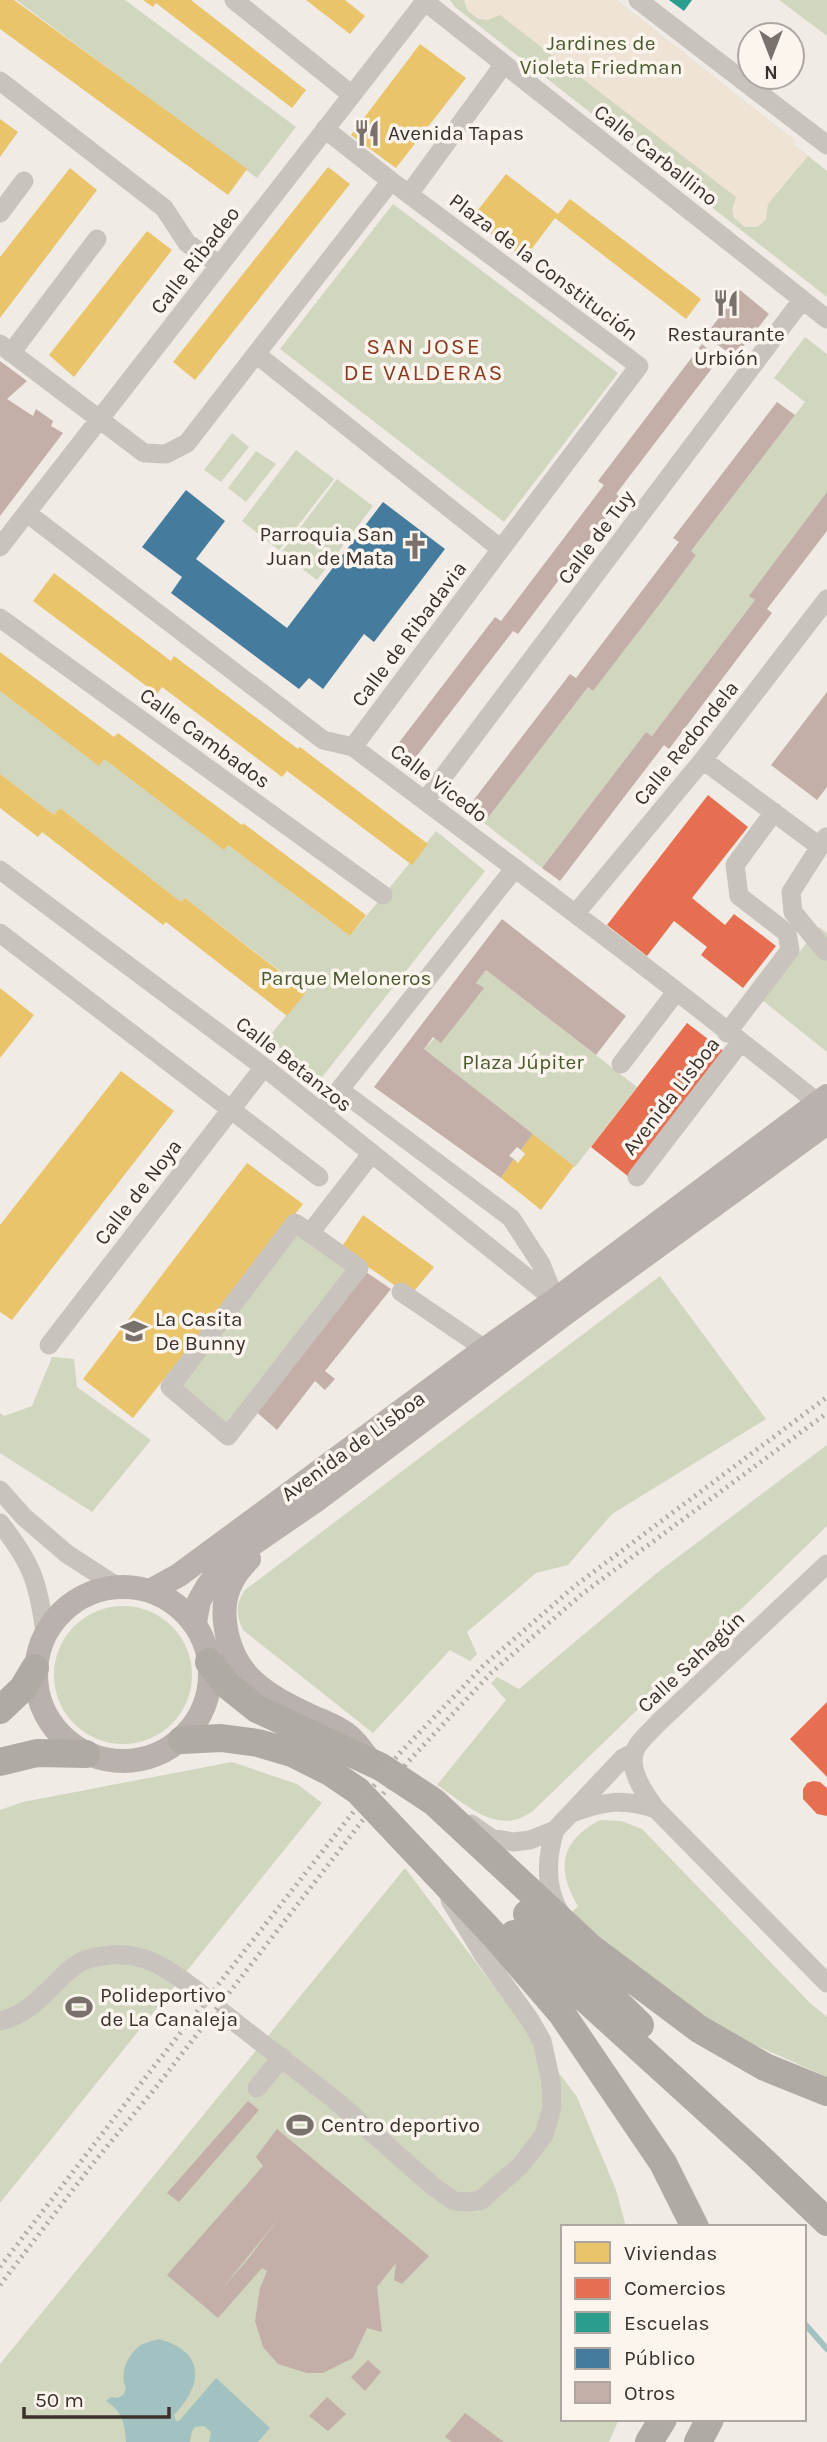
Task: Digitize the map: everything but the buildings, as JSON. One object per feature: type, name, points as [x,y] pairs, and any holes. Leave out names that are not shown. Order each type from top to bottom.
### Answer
[{"type":"highway","points":[[209,1662],[227,1685],[257,1709],[325,1739],[403,1780],[434,1801],[610,1964],[699,2029],[765,2067],[827,2092]]},
{"type":"highway","points":[[0,1710],[23,1688],[34,1668]]},
{"type":"highway","points":[[182,1740],[221,1738],[258,1743],[292,1753],[358,1791],[443,1879],[562,2014],[663,2163],[694,2225]]},
{"type":"highway","points":[[0,1762],[37,1754],[86,1754]]},
{"type":"highway","points":[[372,1765],[479,1866],[655,2040],[757,2155]]},
{"type":"highway","points":[[397,1830],[470,1891],[527,1948],[757,2155],[827,2222]]},
{"type":"highway","points":[[663,2163],[679,2225]]},
{"type":"highway","points":[[649,2442],[662,2421]]},
{"type":"highway","points":[[698,2442],[709,2421]]},
{"type":"main road","name":"Avenida de Lisboa","points":[[195,1622],[199,1601],[218,1572],[245,1549],[318,1499],[561,1307],[824,1108]]},
{"type":"main road","name":"Avenida de Lisboa","points":[[150,1591],[179,1575],[485,1349],[561,1307]]},
{"type":"main road","points":[[318,1499],[266,1543],[232,1580],[225,1596],[227,1637],[233,1655],[253,1683],[267,1694],[347,1734],[360,1746],[372,1765]]},
{"type":"main road","points":[[118,1587],[136,1587],[150,1591],[170,1600],[195,1622],[206,1646],[209,1662],[206,1703],[201,1717],[182,1740],[153,1757],[139,1760],[103,1760],[86,1754],[52,1727],[37,1690],[34,1668],[45,1632],[54,1620],[76,1602],[99,1591],[118,1587]]},
{"type":"street","points":[[234,0],[352,95]]},
{"type":"street","name":"Calle Ribadeo","points":[[0,547],[425,0]]},
{"type":"street","name":"Calle Carballino","points":[[425,0],[827,319]]},
{"type":"street","points":[[638,0],[827,145]]},
{"type":"street","points":[[409,194],[504,64]]},
{"type":"street","points":[[0,81],[164,208],[187,243],[220,265]]},
{"type":"street","name":"Plaza de la Constitución","points":[[325,130],[639,366],[501,549]]},
{"type":"street","points":[[0,213],[24,181]]},
{"type":"street","points":[[97,239],[6,349],[144,453],[166,454],[187,443],[391,181]]},
{"type":"street","name":"Calle de Tuy","points":[[425,801],[802,300]]},
{"type":"street","points":[[256,354],[501,549]]},
{"type":"street","name":"Calle Vicedo","points":[[27,513],[323,740],[353,747],[576,913],[824,1108]]},
{"type":"street","name":"Calle de Ribadavia","points":[[353,747],[501,549]]},
{"type":"street","name":"Calle Redondela","points":[[576,913],[703,760],[827,598]]},
{"type":"street","name":"Calle Cambados","points":[[0,618],[383,895]]},
{"type":"street","points":[[703,760],[774,812],[823,841],[791,892],[793,912],[825,951]]},
{"type":"street","name":"Avenida Lisboa","points":[[637,1177],[734,1038],[790,950],[787,933],[739,896],[735,865],[774,812]]},
{"type":"street","points":[[321,1113],[515,868]]},
{"type":"street","name":"Calle Betanzos","points":[[0,870],[264,1068],[561,1307]]},
{"type":"street","points":[[0,933],[319,1177]]},
{"type":"street","points":[[621,1064],[676,992]]},
{"type":"street","name":"Calle de Noya","points":[[49,1345],[264,1068]]},
{"type":"street","points":[[340,1090],[511,1218],[541,1264],[561,1307]]},
{"type":"street","points":[[310,1233],[372,1153]]},
{"type":"street","points":[[295,1223],[310,1233],[359,1268],[228,1436],[170,1387],[295,1223]]},
{"type":"street","points":[[401,1292],[485,1349]]},
{"type":"street","points":[[0,1490],[24,1517],[67,1554],[118,1587]]},
{"type":"street","points":[[0,1523],[24,1554],[34,1573],[45,1632]]},
{"type":"street","name":"Calle Sahagún","points":[[569,1814],[623,1758],[634,1752],[658,1723],[827,1563]]},
{"type":"street","points":[[634,1752],[633,1764],[639,1782],[656,1809],[827,1983]]},
{"type":"street","points":[[434,1801],[491,1838],[513,1842],[530,1840],[555,1830]]},
{"type":"street","points":[[572,1930],[556,1905],[547,1874],[548,1853],[555,1830],[569,1814],[594,1805],[618,1801],[656,1809]]},
{"type":"street","points":[[232,2019],[282,2057],[434,2187],[454,2201],[481,2200],[520,2165],[544,2135],[552,2107],[551,2082],[541,2041],[530,2020],[469,1933],[450,1900],[443,1879]]},
{"type":"street","points":[[0,2021],[16,2016],[37,2002],[74,1966],[89,1957],[134,1955],[155,1962],[196,1990]]},
{"type":"street","points":[[257,2088],[282,2057]]},
{"type":"green space","points":[[16,0],[125,0],[296,127],[257,178]]},
{"type":"green space","name":"Jardines de Violeta Friedman","points":[[450,0],[616,0],[795,141],[793,144],[827,171],[827,297],[455,7]]},
{"type":"green space","points":[[779,0],[827,0],[827,36]]},
{"type":"green space","points":[[393,204],[618,373],[504,522],[280,349]]},
{"type":"green space","points":[[805,337],[827,354],[827,493],[750,596],[755,600],[652,736],[646,732],[542,868],[484,823],[588,687],[593,691],[696,555],[691,551],[805,402],[774,378]]},
{"type":"green space","points":[[232,433],[249,447],[221,482],[204,470]]},
{"type":"green space","points":[[296,450],[334,479],[279,550],[242,521]]},
{"type":"green space","points":[[256,451],[276,464],[246,502],[228,488]]},
{"type":"green space","points":[[337,479],[373,506],[317,580],[281,553]]},
{"type":"green space","name":"Parque Meloneros","points":[[0,691],[99,765],[104,759],[224,849],[228,845],[350,936],[436,831],[485,871],[319,1081],[268,1038],[306,991],[185,898],[181,902],[60,808],[54,815],[0,774]]},
{"type":"green space","points":[[819,927],[827,933],[827,1052],[762,1000]]},
{"type":"green space","name":"Plaza Júpiter","points":[[486,970],[637,1087],[575,1167],[424,1049],[483,988],[476,983]]},
{"type":"green space","points":[[294,1222],[360,1268],[227,1437],[169,1387]]},
{"type":"green space","points":[[660,1276],[766,1419],[612,1514],[568,1565],[536,1573],[467,1632],[477,1654],[470,1661],[450,1650],[373,1733],[243,1630],[238,1610],[239,1600],[245,1590]]},
{"type":"green space","points":[[52,1357],[74,1359],[77,1387],[151,1440],[92,1512],[0,1453],[0,1413],[4,1416],[32,1406]]},
{"type":"green space","points":[[827,1445],[827,1526],[534,1810],[521,1818],[496,1820],[472,1809],[437,1785],[506,1700],[491,1683],[497,1677],[519,1689],[658,1572]]},
{"type":"green space","points":[[123,1606],[149,1611],[172,1626],[187,1649],[192,1675],[187,1701],[172,1724],[149,1739],[123,1744],[97,1739],[74,1724],[59,1701],[54,1675],[59,1649],[74,1626],[97,1611]]},
{"type":"green space","name":"Polideportivo de La Canaleja","points":[[232,1762],[297,1784],[322,1803],[0,2203],[0,1810],[23,1802]]},
{"type":"green space","points":[[600,1820],[621,1821],[642,1829],[810,2003],[827,2017],[827,2077],[746,2041],[696,2011],[570,1914],[578,1906],[567,1880],[566,1857],[577,1837]]},
{"type":"green space","points":[[405,1868],[577,2097],[616,2190],[625,2225],[561,2225],[561,2421],[618,2421],[609,2442],[0,2442],[0,2364]]},
{"type":"shaded area","name":"Jardines de Violeta Friedman","points":[[464,0],[616,0],[795,141],[793,144],[808,156],[768,204],[766,220],[757,227],[745,227],[734,218],[732,210],[736,197],[500,15],[488,20],[478,19],[467,10]]},
{"type":"water","points":[[159,2339],[185,2352],[192,2360],[195,2370],[191,2391],[174,2415],[176,2421],[180,2420],[216,2378],[270,2428],[258,2442],[209,2442],[211,2432],[204,2426],[195,2427],[190,2442],[126,2442],[122,2418],[106,2401],[124,2394],[124,2372],[134,2351],[142,2344]]},
{"type":"waterway","points":[[806,2325],[827,2349]]},
{"type":"tunnel","points":[[196,1990],[231,2019]]},
{"type":"railway","points":[[0,2267],[398,1755],[483,1666],[576,1585],[827,1397]]},
{"type":"railway","points":[[0,2285],[407,1763],[491,1673],[582,1594],[827,1413]]},
{"type":"place","name":"Avenida Tapas","points":[[367,133]]},
{"type":"place","name":"Restaurante Urbión","points":[[726,303]]},
{"type":"place","name":"Parroquia San Juan de Mata","points":[[415,546]]},
{"type":"place","name":"La Casita De Bunny","points":[[134,1331]]},
{"type":"place","name":"Polideportivo de La Canaleja","points":[[79,2007]]},
{"type":"place","name":"Centro deportivo","points":[[300,2125]]},
{"type":"district","name":"SAN JOSE DE VALDERAS","points":[[424,359]]}]
